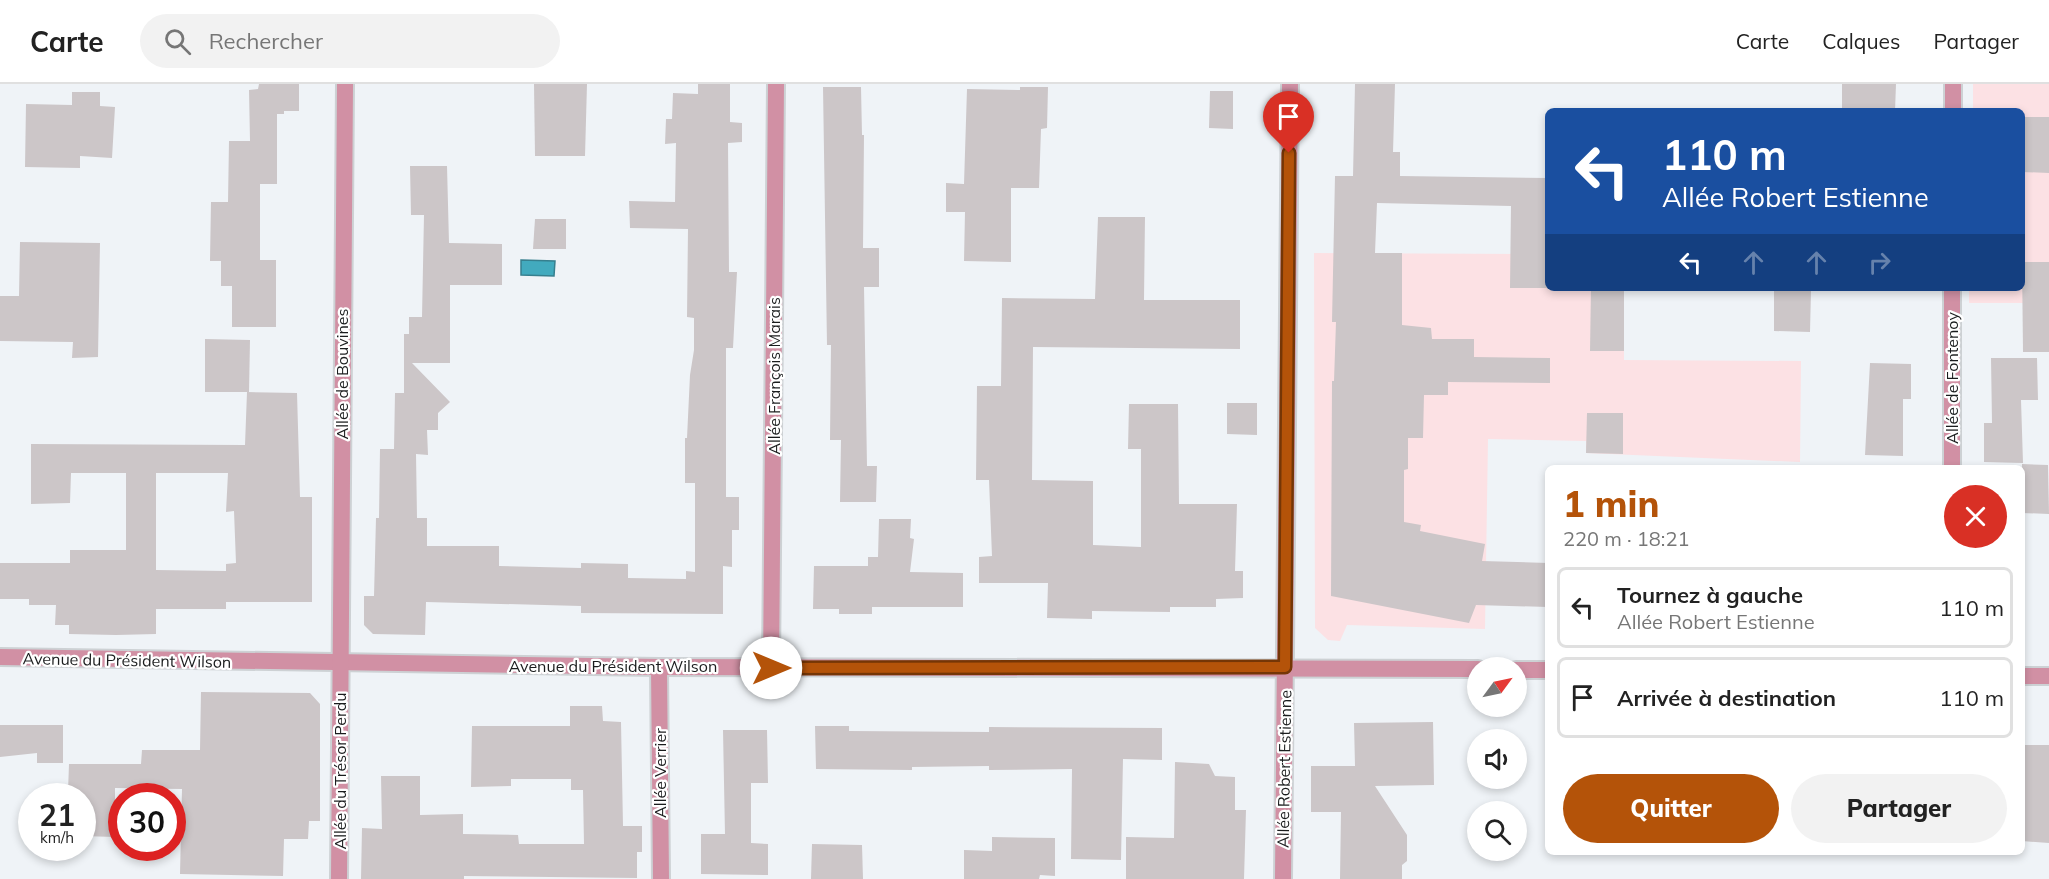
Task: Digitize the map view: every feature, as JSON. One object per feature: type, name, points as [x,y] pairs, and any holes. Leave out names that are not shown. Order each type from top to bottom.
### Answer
[{"type":"street","name":"Allée de Bouvines","points":[[340,664],[345,84]]},
{"type":"street","name":"Allée François Marais","points":[[771,668],[776,84]]},
{"type":"street","name":"Allée Robert Estienne","points":[[1283,879],[1290,84]]},
{"type":"street","points":[[1953,84],[1953,108]]},
{"type":"street","name":"Allée de Fontenoy","points":[[1952,291],[1952,465]]},
{"type":"street","name":"Avenue du Président Wilson","points":[[0,657],[340,664],[771,668],[1467,669]]},
{"type":"street","name":"Allée du Trésor Perdu","points":[[339,879],[340,664]]},
{"type":"street","name":"Allée Verrier","points":[[659,667],[661,879]]},
{"type":"street","points":[[1527,670],[1545,670]]},
{"type":"street","points":[[2025,676],[2049,676]]},
{"type":"shaded area","points":[[1973,84],[2049,84],[2049,303],[1969,303],[1969,291],[2025,291],[2025,108],[1973,108]]},
{"type":"shaded area","points":[[1314,253],[1545,254],[1545,291],[1624,291],[1624,360],[1801,361],[1800,462],[1586,453],[1586,441],[1488,439],[1485,629],[1347,625],[1340,641],[1328,640],[1315,628]]},
{"type":"water","points":[[521,260],[555,261],[554,276],[521,275]]},
{"type":"building","points":[[259,84],[299,84],[299,111],[284,111],[284,114],[277,114],[277,184],[260,184],[260,260],[276,260],[276,327],[232,327],[232,286],[221,286],[221,261],[210,261],[211,202],[228,202],[229,141],[250,141],[249,90],[258,89]]},
{"type":"building","points":[[534,84],[587,84],[585,156],[535,156]]},
{"type":"building","points":[[698,84],[730,84],[730,122],[742,123],[742,142],[728,143],[729,272],[737,272],[733,348],[726,348],[726,497],[739,497],[739,530],[732,530],[732,567],[723,566],[723,614],[581,613],[581,606],[426,602],[425,635],[373,634],[364,625],[364,596],[374,596],[376,518],[379,518],[380,449],[394,449],[395,393],[404,393],[404,334],[409,334],[409,317],[422,317],[424,215],[411,215],[410,166],[447,166],[449,243],[502,244],[502,285],[450,285],[450,363],[412,363],[450,402],[438,413],[438,430],[427,430],[428,455],[416,454],[417,518],[427,518],[427,546],[499,546],[499,566],[581,568],[581,563],[628,564],[628,578],[686,579],[686,571],[695,572],[695,483],[685,483],[685,438],[687,438],[690,375],[694,350],[694,318],[687,317],[688,229],[630,228],[629,201],[675,202],[676,143],[665,144],[666,119],[672,119],[673,93],[698,94]]},
{"type":"building","points":[[1355,84],[1395,84],[1393,152],[1400,152],[1400,176],[1545,178],[1545,288],[1510,288],[1511,206],[1377,203],[1375,253],[1402,253],[1402,325],[1431,328],[1432,339],[1474,339],[1474,357],[1550,358],[1550,383],[1448,382],[1448,395],[1424,395],[1423,438],[1408,438],[1408,469],[1404,470],[1404,522],[1421,525],[1420,531],[1485,544],[1482,561],[1545,563],[1545,607],[1476,605],[1469,623],[1331,596],[1332,381],[1334,381],[1336,322],[1332,322],[1335,176],[1353,176]]},
{"type":"building","points":[[1842,84],[1896,84],[1895,108],[1842,108]]},
{"type":"building","points":[[823,87],[861,87],[862,135],[864,135],[863,248],[879,248],[879,287],[864,287],[867,466],[877,466],[876,502],[840,502],[841,440],[830,440],[831,345],[827,345]]},
{"type":"building","points":[[1020,87],[1048,87],[1047,128],[1041,129],[1039,188],[1011,188],[1011,262],[964,261],[965,212],[946,212],[946,183],[964,184],[967,89],[1020,90]]},
{"type":"building","points":[[1210,91],[1233,91],[1233,129],[1209,128]]},
{"type":"building","points":[[72,92],[100,92],[100,106],[115,107],[112,158],[80,156],[80,168],[25,167],[26,104],[72,105]]},
{"type":"building","points":[[2025,117],[2049,117],[2049,173],[2025,172]]},
{"type":"building","points":[[1098,217],[1145,217],[1144,300],[1240,300],[1240,349],[1033,347],[1032,480],[1093,481],[1093,545],[1141,547],[1141,449],[1128,449],[1129,404],[1178,404],[1179,504],[1237,504],[1235,571],[1243,571],[1243,598],[1216,599],[1216,607],[1170,607],[1170,612],[1092,611],[1092,619],[1047,618],[1048,583],[979,583],[979,557],[992,556],[989,480],[976,480],[977,386],[1001,386],[1002,298],[1095,299]]},
{"type":"building","points":[[535,219],[566,219],[566,249],[533,249]]},
{"type":"building","points":[[20,242],[100,243],[98,357],[72,358],[73,342],[0,341],[0,296],[19,296]]},
{"type":"building","points":[[2025,262],[2049,262],[2049,352],[2023,352],[2022,291],[2025,291]]},
{"type":"building","points":[[1591,291],[1624,291],[1624,351],[1590,351]]},
{"type":"building","points":[[1774,291],[1811,291],[1810,332],[1774,331]]},
{"type":"building","points":[[205,339],[250,340],[249,392],[205,392]]},
{"type":"building","points":[[1991,358],[2037,358],[2038,400],[2021,400],[2023,463],[1984,462],[1984,423],[1992,423]]},
{"type":"building","points":[[1870,363],[1911,364],[1911,399],[1903,399],[1903,456],[1865,455]]},
{"type":"building","points":[[247,392],[297,393],[300,497],[312,497],[312,602],[226,602],[226,609],[156,609],[156,634],[116,635],[69,634],[69,625],[55,625],[56,605],[29,605],[29,599],[0,599],[0,563],[70,563],[70,550],[126,550],[126,473],[71,473],[70,503],[31,504],[31,444],[245,445]],"holes":[[[156,473],[228,473],[226,512],[234,511],[236,563],[226,564],[226,571],[156,570]]]},
{"type":"building","points":[[1227,403],[1257,403],[1257,435],[1227,434]]},
{"type":"building","points":[[1587,413],[1623,413],[1623,454],[1586,453]]},
{"type":"building","points":[[2022,464],[2048,465],[2049,514],[2025,513],[2025,465]]},
{"type":"building","points":[[879,519],[911,519],[910,538],[914,539],[910,572],[963,573],[963,607],[872,607],[872,614],[839,614],[839,609],[813,609],[814,566],[868,566],[868,557],[878,557]]},
{"type":"building","points":[[201,692],[310,693],[320,704],[320,821],[309,821],[308,839],[284,839],[283,876],[180,874],[180,861],[186,861],[186,783],[108,783],[108,837],[96,836],[96,783],[68,783],[69,764],[141,764],[142,750],[200,750]]},
{"type":"building","points":[[570,706],[602,706],[603,721],[621,722],[623,826],[642,826],[642,852],[637,852],[637,878],[464,876],[464,879],[361,879],[362,828],[382,829],[381,776],[420,776],[420,815],[463,814],[463,834],[518,835],[519,844],[584,844],[583,790],[571,790],[571,779],[511,779],[511,786],[471,787],[472,726],[570,726]]},
{"type":"building","points":[[1433,722],[1434,785],[1375,786],[1407,835],[1407,861],[1402,865],[1402,879],[1340,879],[1341,812],[1311,812],[1311,766],[1355,766],[1354,723]]},
{"type":"building","points":[[0,725],[63,725],[63,763],[37,763],[37,753],[0,757]]},
{"type":"building","points":[[815,726],[849,726],[849,731],[989,732],[989,727],[1162,728],[1162,760],[1123,759],[1121,860],[1071,859],[1072,769],[989,770],[989,766],[912,767],[912,770],[816,769]]},
{"type":"building","points":[[723,730],[767,730],[768,783],[751,783],[751,843],[768,844],[768,875],[701,874],[701,834],[725,834]]},
{"type":"building","points":[[2025,745],[2049,745],[2049,843],[2025,841]]},
{"type":"building","points":[[1175,762],[1209,764],[1215,776],[1235,777],[1235,810],[1246,810],[1244,879],[1126,879],[1126,837],[1174,838]]},
{"type":"building","points":[[992,837],[1055,838],[1055,876],[1040,875],[1039,879],[964,879],[964,850],[992,851]]},
{"type":"building","points":[[812,844],[862,845],[863,879],[811,879]]},
{"type":"route","points":[[771,668],[1285,667],[1289,153]]}]
